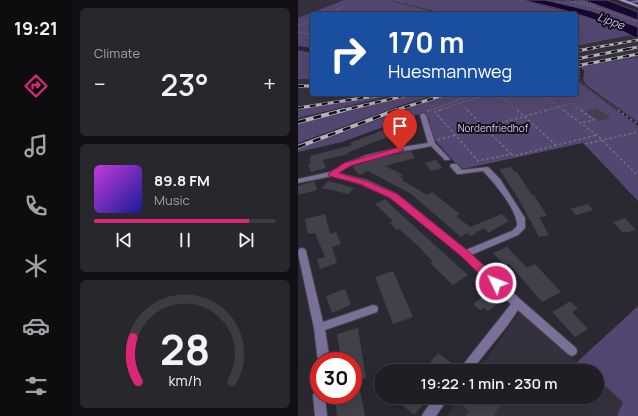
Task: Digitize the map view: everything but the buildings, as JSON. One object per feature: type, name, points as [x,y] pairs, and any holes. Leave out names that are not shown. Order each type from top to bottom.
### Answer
[{"type":"main road","points":[[621,0],[633,2]]},
{"type":"street","points":[[423,114],[432,144],[447,159]]},
{"type":"street","points":[[298,181],[332,174],[347,165],[374,156],[432,144]]},
{"type":"street","points":[[454,166],[460,172],[480,168],[485,169],[497,181],[521,218],[522,225],[520,230],[513,234],[478,247],[465,254]]},
{"type":"street","points":[[332,174],[363,182],[394,196],[465,254],[517,303],[572,351]]},
{"type":"street","points":[[302,252],[319,328],[323,352]]},
{"type":"street","points":[[470,364],[517,303]]},
{"type":"street","points":[[319,328],[373,309]]},
{"type":"street","points":[[320,404],[321,416]]},
{"type":"street","points":[[428,416],[438,404]]},
{"type":"path","points":[[391,0],[436,12]]},
{"type":"path","points":[[566,0],[638,22]]},
{"type":"path","points":[[574,0],[596,6],[593,7]]},
{"type":"path","points":[[332,12],[345,6]]},
{"type":"path","points":[[298,26],[310,21]]},
{"type":"path","points":[[298,32],[310,35]]},
{"type":"path","points":[[578,68],[638,56]]},
{"type":"path","points":[[579,68],[580,79],[585,86],[638,124]]},
{"type":"path","points":[[406,122],[405,121],[423,114],[430,109],[470,96]]},
{"type":"path","points":[[483,96],[435,112],[478,161],[511,154],[514,156],[597,135]]},
{"type":"path","points":[[501,96],[556,145]]},
{"type":"path","points":[[545,96],[597,135],[638,176]]},
{"type":"path","points":[[460,103],[511,154]]},
{"type":"path","points":[[432,144],[436,141],[456,135],[572,103],[594,120],[581,123]]},
{"type":"path","points":[[586,144],[638,132]]},
{"type":"shaded area","points":[[298,0],[344,0],[310,12],[298,18]]},
{"type":"shaded area","points":[[638,33],[638,57],[578,69],[578,46]]},
{"type":"shaded area","points":[[298,79],[310,79],[310,96],[379,96],[298,109]]},
{"type":"shaded area","points":[[390,96],[410,96],[298,123],[298,118]]},
{"type":"shaded area","points":[[431,96],[447,96],[426,102],[298,149],[298,143],[402,105]]},
{"type":"shaded area","points":[[518,314],[523,314],[580,364],[483,364]]},
{"type":"shaded area","points":[[604,385],[624,402],[617,416],[447,416],[455,404],[604,404]]},
{"type":"green space","points":[[344,0],[388,0],[434,12],[313,12]]},
{"type":"green space","points":[[392,0],[522,0],[567,12],[440,12]]},
{"type":"green space","points":[[545,0],[586,1],[638,20],[638,27],[591,11]]},
{"type":"green space","points":[[310,13],[310,48],[298,46],[298,18]]},
{"type":"green space","points":[[578,15],[626,31],[631,35],[578,46]]},
{"type":"green space","points":[[298,50],[310,53],[310,79],[298,79]]},
{"type":"green space","points":[[638,57],[638,122],[586,85],[583,80],[584,71],[581,67]]},
{"type":"green space","name":"Nordenfriedhof","points":[[578,80],[638,126],[638,201],[583,143],[463,169],[459,167],[435,140],[426,114],[416,115],[342,142],[298,152],[298,149],[426,102],[447,96],[578,96]]},
{"type":"green space","points":[[379,96],[390,96],[298,118],[298,109]]},
{"type":"green space","points":[[410,96],[431,96],[402,105],[298,143],[298,123]]},
{"type":"green space","points":[[638,306],[638,416],[617,416],[623,402],[604,385],[604,364],[579,364],[577,362]]},
{"type":"water","name":"Lippe","points":[[522,0],[545,0],[591,11],[638,27],[638,39],[596,20],[578,14],[578,12],[567,11]]},
{"type":"water","points":[[579,0],[607,0],[638,12],[638,20],[586,1]]},
{"type":"railway","points":[[587,49],[638,40]]},
{"type":"railway","points":[[633,48],[638,47]]},
{"type":"railway","points":[[578,51],[593,48]]},
{"type":"railway","points":[[578,59],[633,48]]},
{"type":"railway","points":[[628,49],[633,48]]},
{"type":"railway","points":[[578,66],[638,54]]},
{"type":"railway","points":[[298,86],[310,86]]},
{"type":"railway","points":[[298,108],[375,96]]},
{"type":"railway","points":[[342,111],[404,96]]},
{"type":"railway","points":[[395,110],[441,96]]},
{"type":"railway","points":[[298,147],[395,110]]},
{"type":"railway","points":[[298,122],[342,111]]},
{"type":"route","points":[[400,150],[374,156],[347,165],[338,169],[332,174],[363,182],[394,196],[465,254],[496,283]]}]
